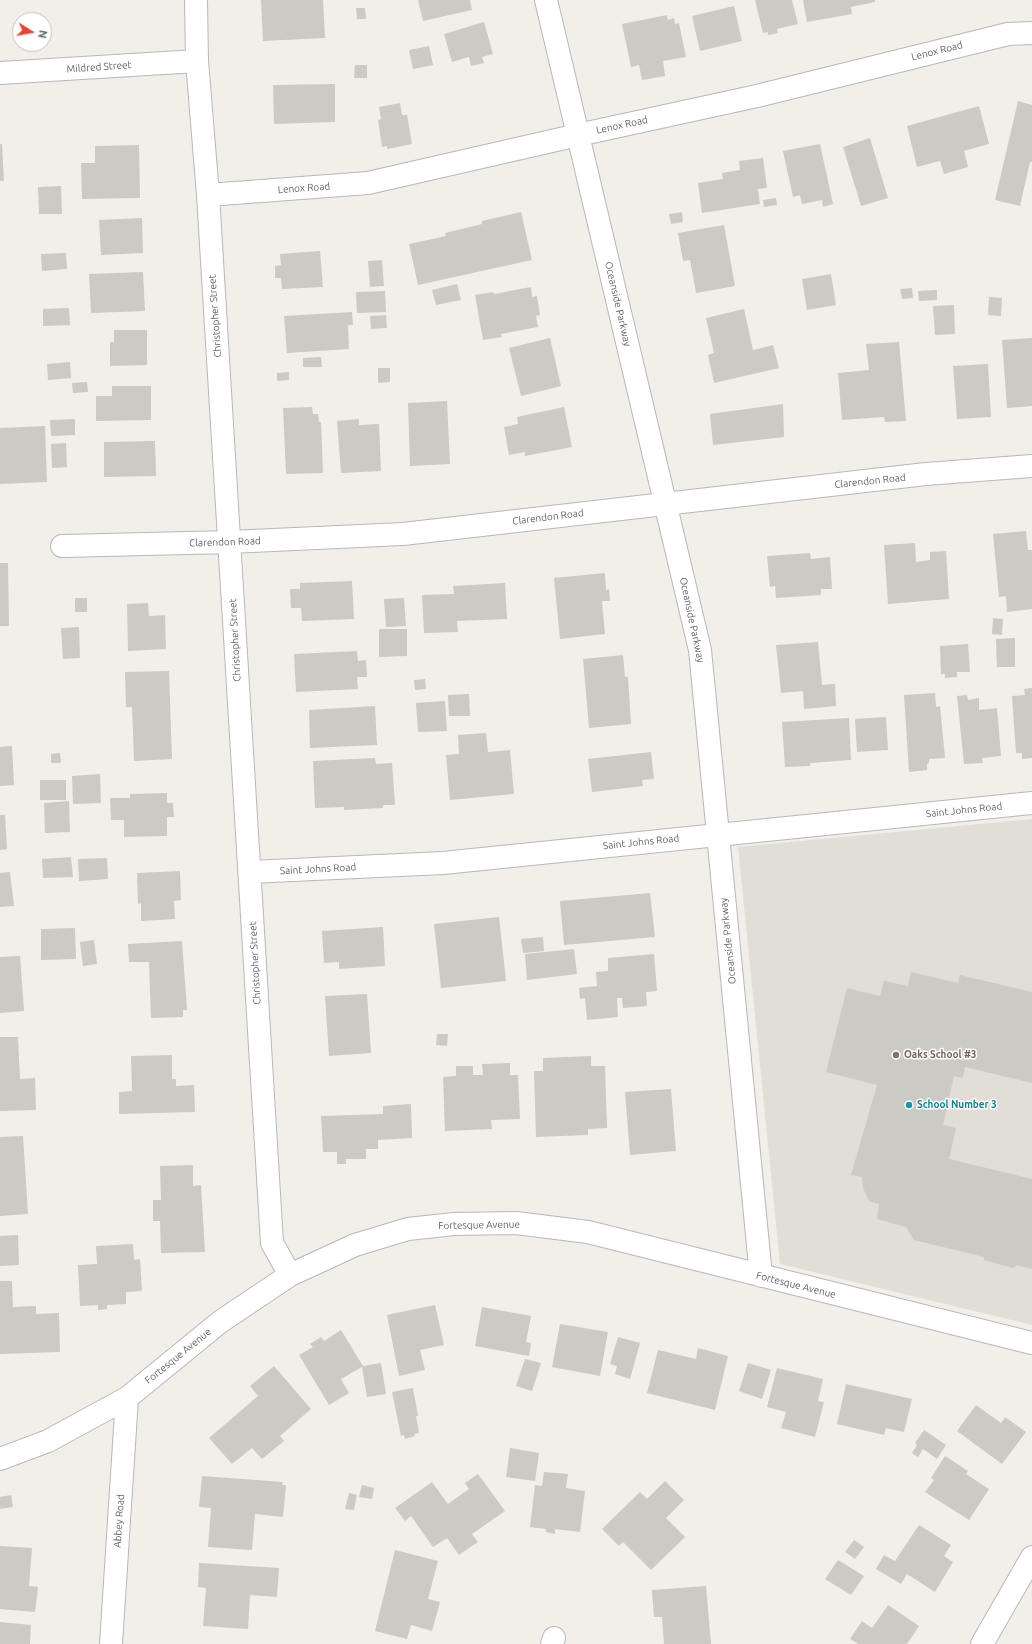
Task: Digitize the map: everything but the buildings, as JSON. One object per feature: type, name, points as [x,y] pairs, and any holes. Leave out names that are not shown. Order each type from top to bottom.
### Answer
[{"type":"street","name":"Christopher Street","points":[[196,0],[197,61],[208,195],[272,1243],[290,1275]]},
{"type":"street","name":"Oceanside Parkway","points":[[546,0],[700,650],[761,1276]]},
{"type":"street","name":"Lenox Road","points":[[208,195],[368,183],[757,96],[1008,34],[1032,33]]},
{"type":"street","name":"Mildred Street","points":[[0,73],[197,61]]},
{"type":"street","name":"Clarendon Road","points":[[62,546],[230,542],[403,534],[926,474],[1032,466]]},
{"type":"street","name":"Saint Johns Road","points":[[250,872],[443,863],[1032,803]]},
{"type":"street","name":"Fortesque Avenue","points":[[0,1459],[48,1441],[127,1398],[220,1322],[290,1275],[356,1245],[408,1229],[454,1224],[516,1223],[588,1232],[1032,1343]]},
{"type":"street","name":"Abbey Road","points":[[112,1644],[127,1398]]},
{"type":"street","points":[[982,1644],[1032,1558]]},
{"type":"shaded area","name":"Oaks School #3","points":[[1032,819],[1032,1325],[780,1264],[738,847]]},
{"type":"place","name":"Oaks School #3","points":[[896,1055]]},
{"type":"place","name":"School Number 3","points":[[909,1105]]}]
